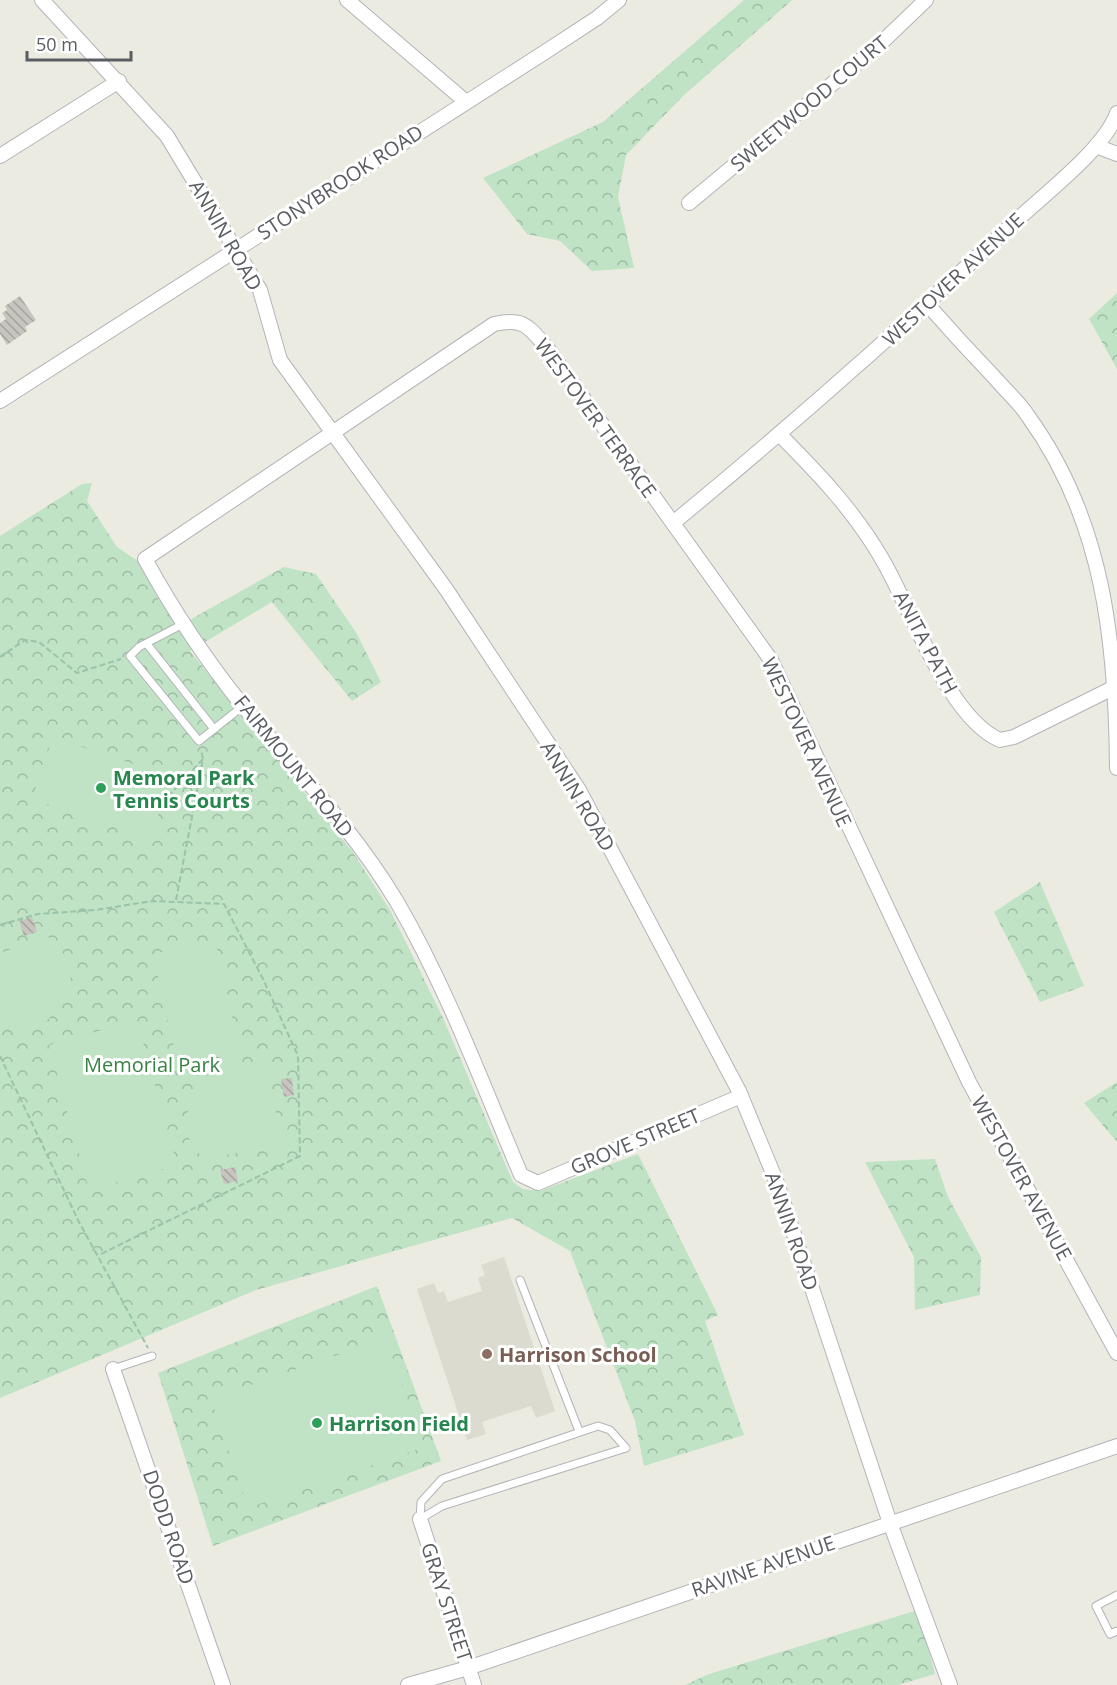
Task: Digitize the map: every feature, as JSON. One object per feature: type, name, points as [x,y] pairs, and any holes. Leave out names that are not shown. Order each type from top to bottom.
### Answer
[{"type":"street","name":"ANNIN ROAD","points":[[42,0],[119,81],[167,136],[260,291],[280,360],[446,589],[579,790],[741,1096],[777,1183],[890,1523],[950,1685]]},
{"type":"street","points":[[347,0],[465,101]]},
{"type":"street","name":"STONYBROOK ROAD","points":[[0,401],[580,29],[619,0]]},
{"type":"street","name":"SWEETWOOD COURT","points":[[689,203],[879,45],[926,0]]},
{"type":"street","points":[[0,156],[119,81]]},
{"type":"street","name":"WESTOVER AVENUE","points":[[1117,113],[1096,146],[927,304],[780,435],[673,523],[771,660],[872,880],[969,1082],[1117,1353]]},
{"type":"street","points":[[1096,146],[1117,154]]},
{"type":"street","points":[[927,304],[1027,414],[1055,458],[1082,514],[1099,575],[1117,686],[1117,768]]},
{"type":"street","name":"WESTOVER TERRACE","points":[[331,432],[494,324],[510,321],[526,324],[548,349],[673,523]]},
{"type":"street","name":"FAIRMOUNT ROAD","points":[[331,432],[146,559],[167,598],[243,705],[289,756],[348,832],[397,902],[453,1013],[520,1174],[528,1180]]},
{"type":"street","name":"ANITA PATH","points":[[780,435],[834,491],[882,558],[940,672],[967,716],[979,729],[1000,740],[1014,737],[1117,686]]},
{"type":"street","name":"GROVE STREET","points":[[528,1180],[538,1183],[741,1096]]},
{"type":"street","name":"DODD ROAD","points":[[114,1369],[224,1685]]},
{"type":"street","name":"RAVINE AVENUE","points":[[408,1685],[468,1668],[1117,1446]]},
{"type":"street","name":"GRAY STREET","points":[[420,1519],[474,1685]]},
{"type":"lane","points":[[185,623],[130,656],[199,741],[243,705]]},
{"type":"lane","points":[[147,644],[214,729]]},
{"type":"lane","points":[[520,1280],[579,1431]]},
{"type":"lane","points":[[114,1369],[152,1356]]},
{"type":"lane","points":[[598,1426],[610,1430],[626,1448],[442,1506],[420,1519],[421,1502],[442,1479],[579,1431],[598,1426]]},
{"type":"lane","points":[[1117,1595],[1096,1606],[1110,1634],[1117,1631]]},
{"type":"path","points":[[0,657],[25,640],[39,642],[77,673],[130,656]]},
{"type":"path","points":[[176,900],[203,759],[199,741]]},
{"type":"path","points":[[162,804],[203,759]]},
{"type":"path","points":[[0,925],[38,914],[96,910],[152,901],[176,900],[224,904],[263,979],[298,1056],[300,1156],[99,1255]]},
{"type":"path","points":[[0,1056],[79,1222],[152,1356]]},
{"type":"shaded area","name":"Harrison School","points":[[504,1257],[555,1411],[536,1418],[531,1406],[482,1422],[486,1434],[467,1440],[417,1289],[434,1283],[438,1293],[444,1291],[448,1302],[482,1291],[478,1278],[485,1275],[481,1265]]},
{"type":"green space","points":[[744,0],[792,0],[683,96],[626,155],[618,197],[634,268],[592,271],[560,241],[527,234],[483,178],[603,122]]},
{"type":"green space","points":[[1117,293],[1117,369],[1089,319]]},
{"type":"green space","name":"Memorial Park","points":[[92,483],[87,501],[117,547],[138,561],[159,600],[186,622],[284,567],[316,574],[357,634],[381,682],[352,701],[272,602],[190,651],[352,851],[390,910],[443,1018],[513,1182],[523,1189],[540,1191],[638,1154],[718,1315],[705,1321],[744,1435],[644,1466],[635,1421],[570,1251],[512,1218],[256,1290],[0,1398],[0,536],[82,484]]},
{"type":"green space","name":"Memoral Park Tennis Courts","points":[[53,737],[171,777],[150,839],[32,799]]},
{"type":"green space","points":[[1040,882],[1084,986],[1040,1002],[994,912]]},
{"type":"green space","points":[[48,937],[63,953],[69,969],[69,992],[49,1019],[10,1028],[0,1005],[0,953]]},
{"type":"green space","points":[[215,940],[240,1051],[178,1065],[153,954]]},
{"type":"green space","points":[[137,1020],[177,1165],[89,1190],[49,1045]]},
{"type":"green space","points":[[233,1062],[261,1062],[268,1067],[279,1130],[287,1145],[277,1152],[265,1148],[203,1159],[187,1136],[188,1106],[209,1073]]},
{"type":"green space","points":[[1117,1082],[1117,1142],[1084,1103]]},
{"type":"green space","points":[[935,1159],[948,1197],[981,1257],[980,1295],[915,1310],[914,1257],[865,1162]]},
{"type":"green space","name":"Harrison Field","points":[[377,1286],[441,1461],[213,1546],[158,1373]]},
{"type":"green space","name":"Harrison Field","points":[[386,1338],[424,1447],[248,1508],[211,1399]]},
{"type":"green space","points":[[918,1610],[935,1674],[898,1685],[685,1685],[709,1674]]},
{"type":"building","points":[[20,296],[36,320],[25,327],[27,331],[7,345],[0,334],[0,323],[6,319],[2,313],[7,310],[5,306]]},
{"type":"building","points":[[32,917],[37,932],[24,936],[19,921]]},
{"type":"building","points":[[292,1078],[294,1095],[284,1097],[281,1079]]},
{"type":"building","points":[[235,1167],[238,1181],[224,1184],[220,1170]]},
{"type":"place","name":"Memoral Park Tennis Courts","points":[[101,788]]},
{"type":"place","name":"Harrison School","points":[[487,1354]]},
{"type":"place","name":"Harrison Field","points":[[317,1423]]}]
